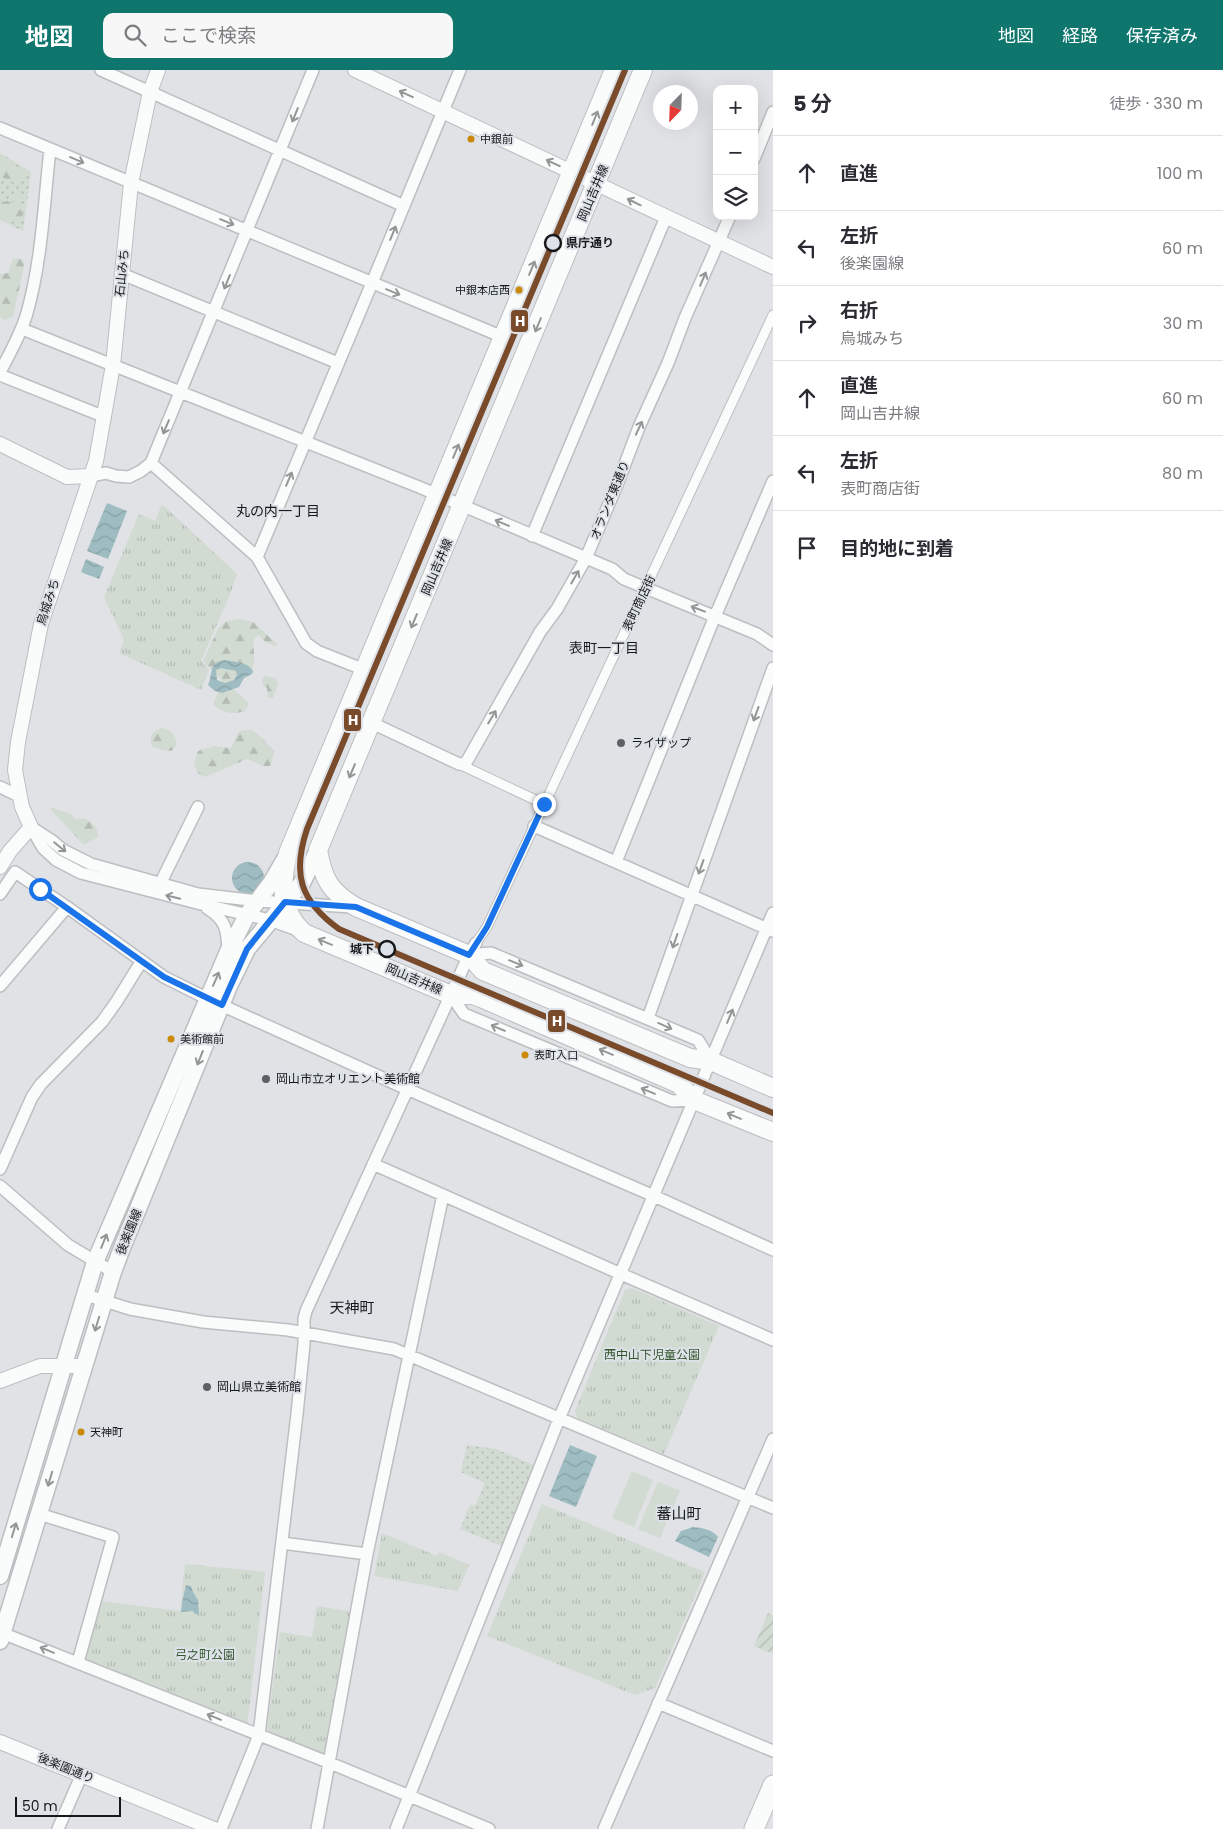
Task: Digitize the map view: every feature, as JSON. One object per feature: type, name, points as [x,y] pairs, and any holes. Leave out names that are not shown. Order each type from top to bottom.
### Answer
[{"type":"highway","points":[[754,1829],[773,1785]]},
{"type":"main road","name":"岡山吉井線","points":[[614,70],[288,853],[283,874],[285,902],[288,915],[304,933],[451,995],[473,995],[679,1084],[694,1100],[773,1132]]},
{"type":"main road","name":"岡山吉井線","points":[[318,850],[643,70]]},
{"type":"main road","name":"後楽園線","points":[[0,1576],[95,1262],[215,1002],[247,949],[302,883],[318,850]]},
{"type":"main road","points":[[318,850],[323,876],[341,898],[356,907],[473,949],[484,970],[690,1058],[711,1061],[773,1088]]},
{"type":"main road","name":"後楽園線","points":[[1,1637],[113,1272],[215,1002],[228,952],[246,915],[276,875],[288,853]]},
{"type":"street","points":[[100,70],[404,206]]},
{"type":"street","name":"石山みち","points":[[90,476],[96,461],[113,365],[131,183],[150,92],[158,70]]},
{"type":"street","points":[[0,444],[67,477],[106,473],[129,477],[151,463],[215,312],[313,70]]},
{"type":"street","points":[[355,70],[773,267]]},
{"type":"street","points":[[257,557],[460,70]]},
{"type":"street","points":[[758,149],[773,112]]},
{"type":"street","points":[[0,128],[503,337]]},
{"type":"street","points":[[50,148],[39,256],[27,312],[22,329],[0,374],[105,417]]},
{"type":"street","points":[[532,536],[666,217]]},
{"type":"street","name":"オランダ東通り","points":[[463,762],[586,558],[685,318],[728,220]]},
{"type":"street","points":[[122,274],[338,363]]},
{"type":"street","name":"表町商店街","points":[[473,949],[487,927],[773,315]]},
{"type":"street","points":[[22,329],[438,495],[586,558],[612,570],[624,579],[673,600],[696,607],[757,634],[773,645]]},
{"type":"street","points":[[151,463],[257,557],[306,643],[317,650],[365,670]]},
{"type":"street","name":"烏城みち","points":[[90,476],[40,624],[17,751],[15,770],[19,796],[31,827],[44,848],[56,860],[66,866],[98,878],[270,920],[304,933]]},
{"type":"street","points":[[616,862],[715,616],[773,481]]},
{"type":"street","points":[[648,1018],[773,668]]},
{"type":"street","points":[[372,723],[463,762],[544,804]]},
{"type":"street","points":[[0,787],[19,796]]},
{"type":"street","points":[[160,884],[198,807]]},
{"type":"street","points":[[534,826],[770,930]]},
{"type":"street","points":[[0,867],[10,851],[31,827],[71,856],[91,864],[198,894],[233,899],[356,907]]},
{"type":"street","points":[[0,894],[15,872],[67,906],[164,977],[407,1089],[654,1196],[773,1250]]},
{"type":"street","points":[[233,899],[246,915],[248,926],[247,949]]},
{"type":"street","points":[[201,904],[215,913],[225,926],[228,952]]},
{"type":"street","points":[[0,986],[67,906]]},
{"type":"street","points":[[396,1829],[559,1419],[694,1100],[770,930],[773,913]]},
{"type":"street","points":[[221,1829],[259,1735],[282,1543],[306,1311],[473,949],[491,953],[698,1040],[711,1061]]},
{"type":"street","points":[[0,1169],[32,1097],[41,1084],[102,1022],[117,1002],[141,962]]},
{"type":"street","points":[[373,1164],[773,1340]]},
{"type":"street","points":[[0,1186],[68,1245],[113,1272]]},
{"type":"street","points":[[318,1829],[367,1554],[443,1195]]},
{"type":"street","points":[[86,1295],[130,1308],[203,1322],[304,1333],[394,1349],[773,1508]]},
{"type":"street","points":[[0,1381],[40,1366],[84,1366]]},
{"type":"street","points":[[604,1829],[773,1438]]},
{"type":"street","points":[[39,1514],[113,1537],[78,1662]]},
{"type":"street","points":[[282,1543],[367,1554]]},
{"type":"street","points":[[1,1637],[78,1662],[490,1829]]},
{"type":"street","points":[[658,1703],[773,1751]]},
{"type":"street","name":"後楽園通り","points":[[0,1742],[214,1829]]},
{"type":"street","points":[[58,1829],[82,1774]]},
{"type":"green space","points":[[0,153],[31,172],[23,231],[0,220]]},
{"type":"green space","points":[[0,155],[20,167],[25,175],[25,179],[16,183],[0,176]]},
{"type":"green space","points":[[20,191],[19,201],[23,215],[17,222],[5,221],[0,216],[0,203],[7,201],[12,203]]},
{"type":"green space","points":[[19,258],[23,260],[24,266],[13,317],[4,320],[0,317],[0,274],[8,273],[13,259]]},
{"type":"green space","points":[[162,504],[237,574],[201,661],[209,670],[201,690],[119,653],[124,640],[104,597],[139,514],[155,521]]},
{"type":"green space","points":[[239,619],[253,622],[277,644],[277,647],[264,641],[259,635],[254,639],[253,668],[232,688],[249,703],[245,711],[232,713],[224,711],[213,704],[222,680],[203,661],[219,627],[227,621]]},
{"type":"green space","points":[[265,676],[275,678],[278,684],[273,698],[268,698],[267,688],[263,685],[262,678]]},
{"type":"green space","points":[[161,728],[170,731],[175,738],[177,745],[171,751],[152,746],[152,735]]},
{"type":"green space","points":[[251,730],[258,734],[275,751],[270,766],[264,766],[247,759],[205,777],[198,773],[194,764],[198,751],[214,746],[231,748],[239,731]]},
{"type":"green space","points":[[51,807],[70,814],[75,819],[88,820],[96,828],[98,837],[84,845],[51,810]]},
{"type":"green space","name":"西中山下児童公園","points":[[632,1288],[719,1326],[664,1454],[578,1419],[575,1411],[625,1290]]},
{"type":"green space","points":[[467,1445],[496,1449],[536,1466],[502,1546],[460,1529],[470,1505],[475,1506],[485,1483],[461,1472]]},
{"type":"green space","points":[[632,1471],[653,1480],[634,1527],[612,1518]]},
{"type":"green space","points":[[658,1482],[680,1491],[660,1538],[638,1529]]},
{"type":"green space","points":[[542,1504],[705,1572],[655,1688],[635,1695],[487,1636]]},
{"type":"green space","points":[[382,1533],[437,1556],[439,1552],[469,1565],[458,1591],[374,1576]]},
{"type":"green space","name":"弓之町公園","points":[[185,1564],[265,1572],[247,1727],[86,1661],[83,1652],[100,1601],[180,1611]]},
{"type":"green space","points":[[317,1606],[352,1612],[327,1753],[323,1755],[269,1734],[267,1729],[280,1632],[312,1637]]},
{"type":"green space","points":[[768,1613],[773,1615],[773,1654],[754,1646]]},
{"type":"water","points":[[107,503],[127,511],[108,559],[87,551]]},
{"type":"water","points":[[86,559],[104,567],[99,579],[81,572]]},
{"type":"water","points":[[225,660],[244,664],[251,668],[252,674],[244,678],[239,687],[222,693],[215,691],[208,685],[213,666]],"holes":[[[221,668],[236,671],[237,675],[234,680],[225,683],[217,680],[216,670]]]},
{"type":"water","points":[[248,862],[259,867],[264,878],[259,889],[248,894],[237,889],[232,878],[237,867]]},
{"type":"water","points":[[570,1445],[597,1456],[576,1507],[549,1496]]},
{"type":"water","points":[[693,1527],[703,1528],[716,1534],[718,1537],[709,1557],[675,1541],[681,1531]]},
{"type":"water","points":[[186,1585],[191,1586],[198,1600],[199,1614],[195,1614],[193,1611],[181,1612]]},
{"type":"transit line","name":"H","points":[[625,70],[307,829],[302,845],[300,873],[308,897],[315,908],[339,929],[773,1113]]},
{"type":"place","name":"中銀前","points":[[471,139]]},
{"type":"place","name":"県庁通り","points":[[553,243]]},
{"type":"place","name":"中銀本店西","points":[[519,290]]},
{"type":"place","name":"ライザップ","points":[[621,743]]},
{"type":"place","name":"城下","points":[[387,949]]},
{"type":"place","name":"美術館前","points":[[171,1039]]},
{"type":"place","name":"表町入口","points":[[525,1055]]},
{"type":"place","name":"岡山市立オリエント美術館","points":[[266,1079]]},
{"type":"place","name":"岡山県立美術館","points":[[207,1387]]},
{"type":"place","name":"天神町","points":[[81,1432]]},
{"type":"district","name":"丸の内一丁目","points":[[278,511]]},
{"type":"district","name":"表町一丁目","points":[[604,648]]},
{"type":"district","name":"天神町","points":[[352,1308]]},
{"type":"district","name":"蕃山町","points":[[679,1514]]},
{"type":"route","points":[[40,889],[67,906],[164,977],[222,1005],[247,949],[285,902],[356,907],[469,955],[487,927],[544,804]]}]
